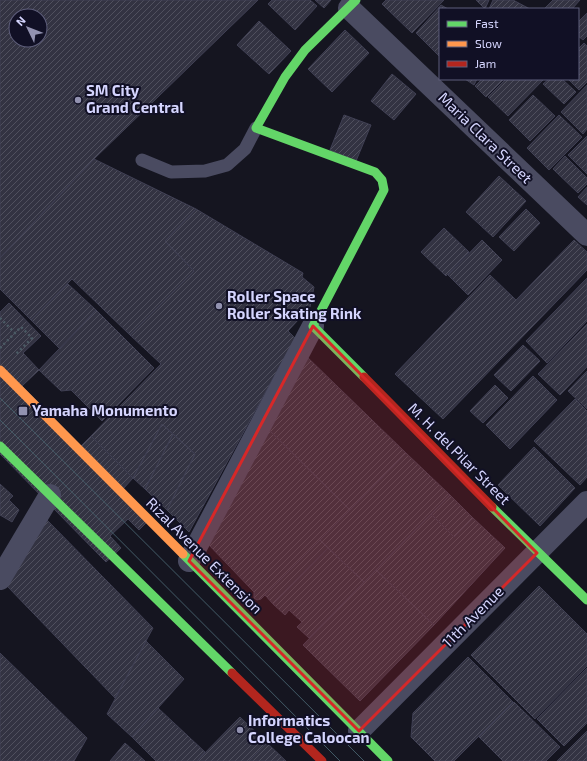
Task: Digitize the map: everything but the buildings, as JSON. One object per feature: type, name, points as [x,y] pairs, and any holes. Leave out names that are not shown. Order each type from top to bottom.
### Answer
[{"type":"main road","points":[[313,326],[384,190],[384,182],[375,172],[256,128],[285,77],[305,50],[352,4]]},
{"type":"main road","name":"M. H. del Pilar Street","points":[[313,326],[537,553],[585,595]]},
{"type":"main road","name":"Rizal Avenue Extension","points":[[0,370],[388,761]]},
{"type":"main road","points":[[0,446],[322,761]]},
{"type":"street","name":"Maria Clara Street","points":[[352,4],[587,235]]},
{"type":"street","points":[[189,561],[313,326]]},
{"type":"street","points":[[0,578],[50,495]]},
{"type":"street","name":"11th Avenue","points":[[359,732],[587,502]]},
{"type":"lane","points":[[142,160],[171,172],[205,171],[227,166],[245,149],[256,128]]},
{"type":"path","points":[[0,318],[15,333]]},
{"type":"path","points":[[0,347],[21,327],[32,338],[0,370]]},
{"type":"highlighted area","points":[[313,326],[537,553],[359,731],[189,561]]},
{"type":"tram line","points":[[0,398],[364,761]]},
{"type":"tram line","points":[[0,420],[340,761]]},
{"type":"traffic: fast","points":[[356,0],[305,50],[285,77],[256,128],[375,172],[382,180],[384,190],[313,326],[364,377]]},
{"type":"traffic: fast","points":[[0,446],[232,673]]},
{"type":"traffic: fast","points":[[492,507],[587,600]]},
{"type":"traffic: fast","points":[[183,554],[388,761]]},
{"type":"traffic: slow","points":[[0,370],[183,554]]},
{"type":"traffic: jam","points":[[364,377],[492,507]]},
{"type":"traffic: jam","points":[[232,673],[322,761]]},
{"type":"place","name":"SM City Grand Central","points":[[78,100]]},
{"type":"place","name":"Roller Space Roller Skating Rink","points":[[219,306]]},
{"type":"place","name":"Yamaha Monumento","points":[[23,411]]},
{"type":"place","name":"Informatics College Caloocan","points":[[240,730]]}]
